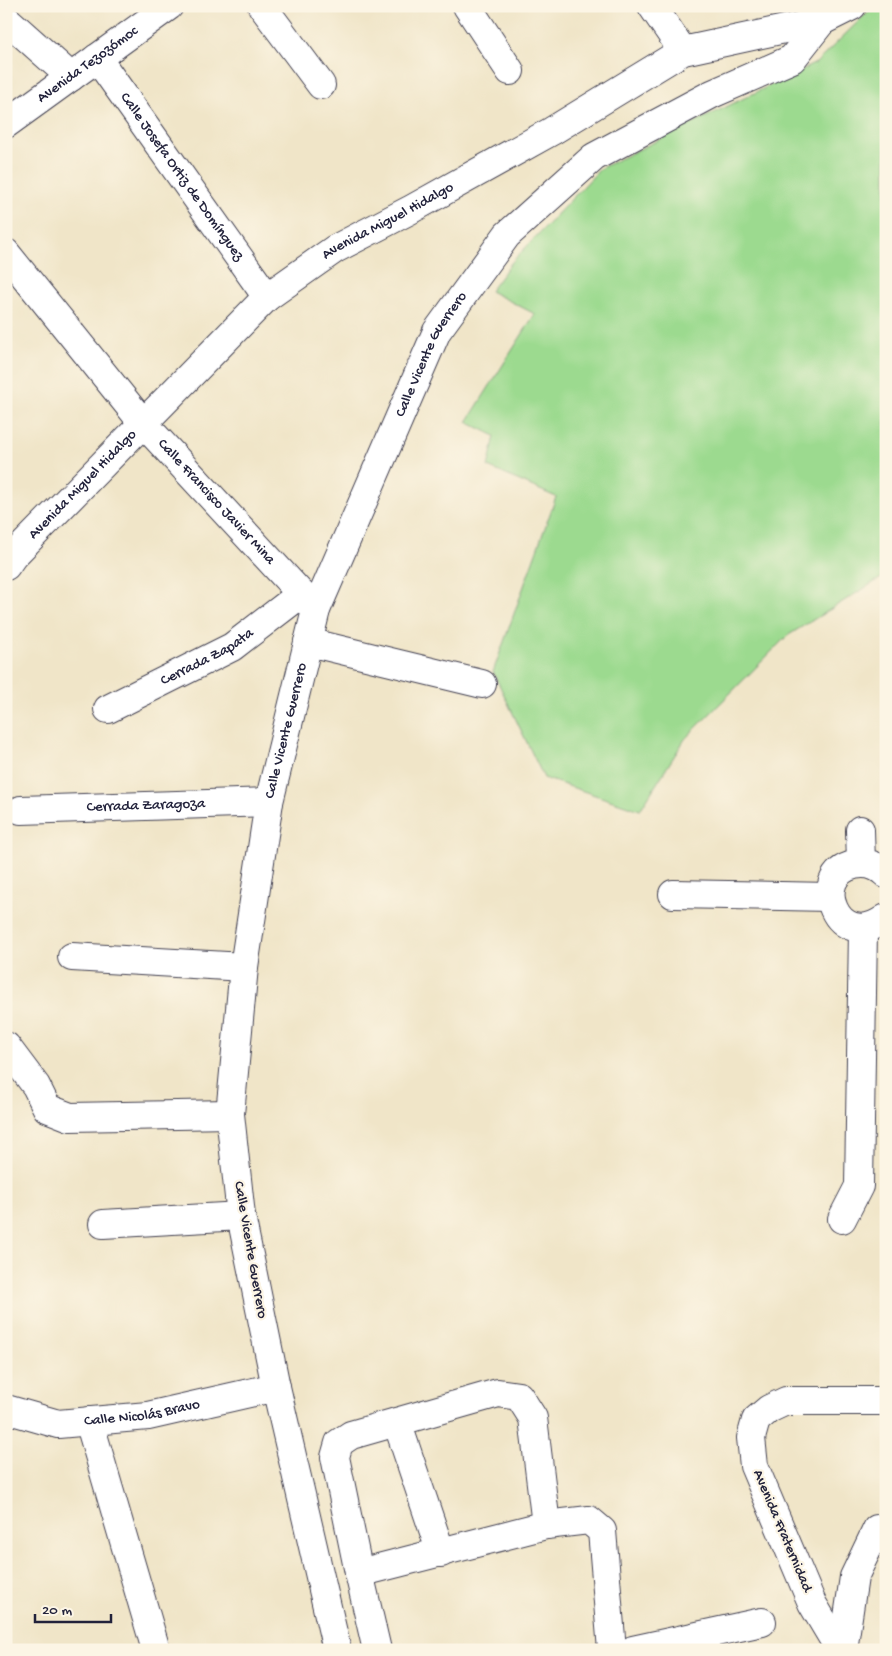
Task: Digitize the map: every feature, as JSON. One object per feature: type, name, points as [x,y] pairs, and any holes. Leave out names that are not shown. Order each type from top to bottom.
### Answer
[{"type":"street","name":"Avenida Tezozómoc","points":[[6,124],[169,6]]},
{"type":"street","points":[[262,6],[321,85]]},
{"type":"street","points":[[467,6],[510,71]]},
{"type":"street","points":[[652,6],[683,51]]},
{"type":"street","name":"Avenida Miguel Hidalgo","points":[[9,556],[267,297],[335,249],[410,210],[552,131],[683,51],[822,21],[852,6]]},
{"type":"street","points":[[6,19],[71,77]]},
{"type":"street","name":"Calle Vicente Guerrero","points":[[337,1650],[276,1386],[241,1216],[230,1114],[244,967],[270,802],[308,642],[308,602],[437,331],[507,235],[594,157],[712,94],[792,59],[822,21]]},
{"type":"street","name":"Calle Josefa Ortiz de Domínguez","points":[[96,58],[267,297]]},
{"type":"street","name":"Calle Francisco Javier Mina","points":[[6,253],[143,423],[308,602]]},
{"type":"street","name":"Cerrada Zapata","points":[[108,709],[232,647],[308,602]]},
{"type":"street","points":[[308,642],[482,684]]},
{"type":"street","name":"Cerrada Zaragoza","points":[[21,810],[270,802]]},
{"type":"street","points":[[842,1219],[859,1186],[874,924],[851,926],[840,920],[833,909],[830,897],[832,884],[838,873],[849,866],[874,869],[860,830]]},
{"type":"street","points":[[673,894],[830,897]]},
{"type":"street","points":[[72,957],[244,967]]},
{"type":"street","points":[[6,1046],[36,1086],[47,1108],[70,1117],[230,1114]]},
{"type":"street","points":[[103,1224],[241,1216]]},
{"type":"street","name":"Calle Nicolás Bravo","points":[[6,1409],[58,1424],[148,1416],[276,1386]]},
{"type":"street","points":[[377,1650],[335,1457],[338,1443],[352,1435],[498,1393],[519,1396],[533,1418],[546,1525]]},
{"type":"street","name":"Avenida Fraternidad","points":[[841,1650],[812,1603],[777,1521],[754,1466],[751,1438],[756,1420],[768,1409],[786,1401],[886,1401]]},
{"type":"street","points":[[89,1421],[156,1650]]},
{"type":"street","points":[[397,1422],[441,1554]]},
{"type":"street","points":[[359,1573],[441,1554],[546,1525],[590,1520],[602,1531],[612,1650]]},
{"type":"street","points":[[841,1650],[854,1577],[877,1529]]},
{"type":"street","points":[[633,1650],[762,1622]]},
{"type":"green space","points":[[878,6],[886,6],[886,575],[787,636],[685,739],[640,810],[544,778],[493,672],[556,497],[488,467],[495,436],[467,422],[535,314],[490,291],[511,263],[601,168],[816,63],[871,9]]}]
